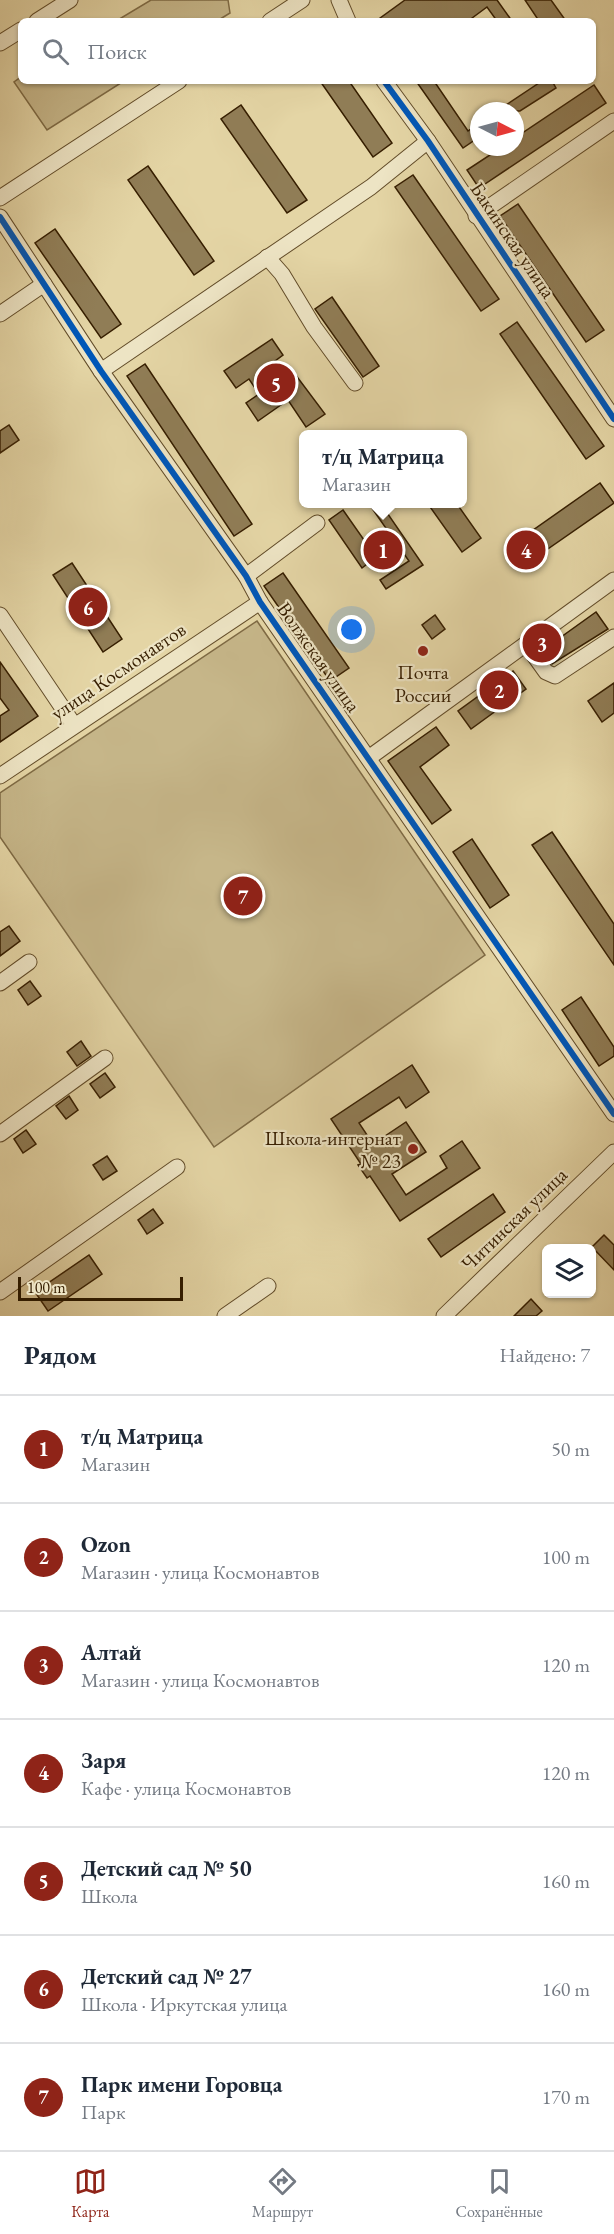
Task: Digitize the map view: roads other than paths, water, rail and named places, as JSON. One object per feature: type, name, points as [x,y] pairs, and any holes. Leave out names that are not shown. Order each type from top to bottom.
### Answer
[{"type":"street","points":[[41,18],[70,0]]},
{"type":"street","points":[[275,18],[302,0]]},
{"type":"street","points":[[339,0],[347,18]]},
{"type":"street","points":[[0,43],[18,32]]},
{"type":"street","points":[[0,198],[173,84]]},
{"type":"street","name":"Бакинская улица","points":[[386,84],[428,141],[476,216],[614,419]]},
{"type":"street","points":[[476,216],[614,121]]},
{"type":"street","points":[[101,372],[371,187],[428,141]]},
{"type":"street","name":"Волжская улица","points":[[0,217],[101,372],[246,576],[260,602],[370,757],[614,1114]]},
{"type":"street","points":[[267,257],[282,274],[314,327],[355,383]]},
{"type":"street","points":[[0,314],[44,284]]},
{"type":"street","points":[[246,576],[317,523]]},
{"type":"street","points":[[370,757],[614,580]]},
{"type":"street","name":"улица Космонавтов","points":[[0,776],[260,602]]},
{"type":"street","points":[[0,615],[74,725]]},
{"type":"street","points":[[526,644],[546,672],[555,676],[614,637]]},
{"type":"street","points":[[0,983],[29,962]]},
{"type":"street","points":[[0,1134],[105,1058]]},
{"type":"street","name":"Читинская улица","points":[[444,1316],[614,1152]]},
{"type":"street","points":[[0,1292],[177,1167]]},
{"type":"street","points":[[225,1316],[268,1286]]},
{"type":"place","name":"Детский сад № 50","points":[[276,383]]},
{"type":"place","name":"т/ц Матрица","points":[[383,550]]},
{"type":"place","name":"Заря","points":[[526,550]]},
{"type":"place","name":"Детский сад № 27","points":[[88,607]]},
{"type":"place","name":"Алтай","points":[[542,643]]},
{"type":"place","name":"Почта России","points":[[423,651]]},
{"type":"place","name":"Ozon","points":[[499,690]]},
{"type":"place","name":"Парк имени Горовца","points":[[243,896]]},
{"type":"place","name":"Школа-интернат № 23","points":[[413,1149]]}]
